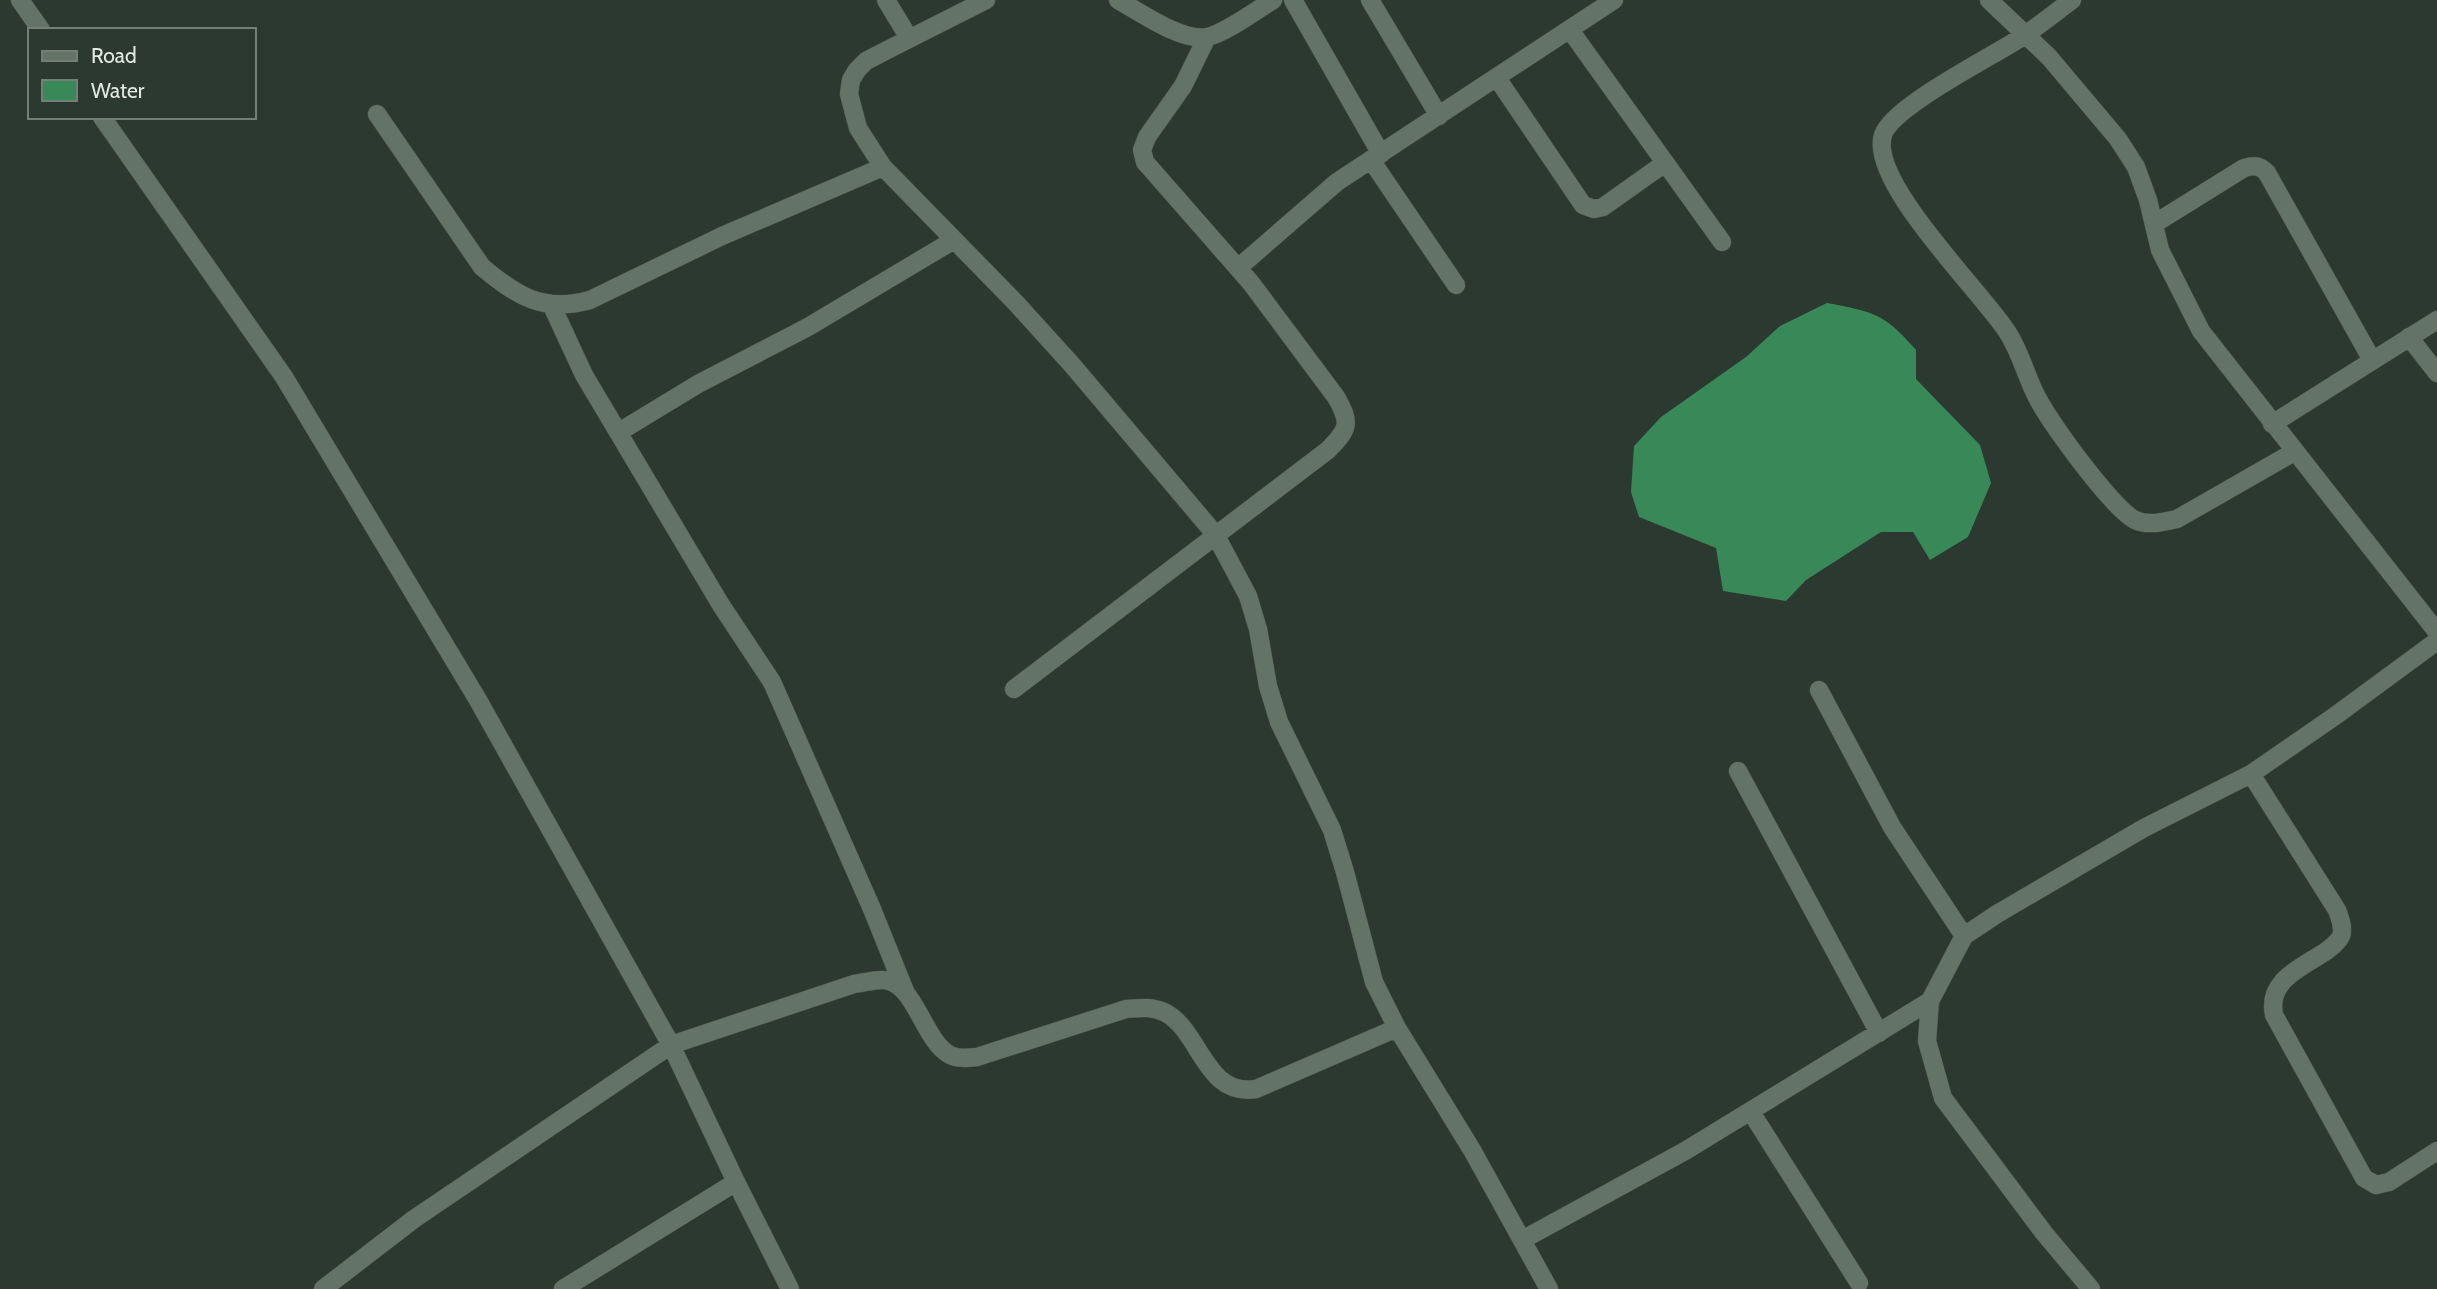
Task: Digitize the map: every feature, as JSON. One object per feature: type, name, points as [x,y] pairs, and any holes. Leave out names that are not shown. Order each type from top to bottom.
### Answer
[{"type":"street","points":[[20,0],[40,28]]},
{"type":"street","points":[[886,0],[909,38]]},
{"type":"street","points":[[986,0],[866,61],[851,80],[849,94],[858,128],[883,167],[1073,366],[1215,534],[1248,596],[1279,722],[1332,830],[1374,982],[1397,1028],[1472,1150],[1549,1289]]},
{"type":"street","points":[[1118,0],[1163,26],[1192,37],[1207,37],[1273,0]]},
{"type":"street","points":[[1293,0],[1376,157],[1455,285]]},
{"type":"street","points":[[1370,0],[1439,116]]},
{"type":"street","points":[[1238,268],[1337,182],[1614,0]]},
{"type":"street","points":[[1989,0],[2049,57],[2118,139],[2136,167],[2160,250],[2201,331],[2437,632]]},
{"type":"street","points":[[2072,0],[2024,36],[1923,97],[1892,120],[1883,134],[1881,151],[1888,169],[1913,216],[2007,331],[2020,355],[2034,393],[2051,421],[2117,506],[2136,521],[2155,523],[2177,519],[2294,452]]},
{"type":"street","points":[[1570,30],[1722,242]]},
{"type":"street","points":[[1014,689],[1328,450],[1341,438],[1347,427],[1345,413],[1336,397],[1238,268],[1145,162],[1142,150],[1147,137],[1183,86],[1207,37]]},
{"type":"street","points":[[1497,78],[1583,205],[1594,209],[1603,207],[1665,163]]},
{"type":"street","points":[[377,114],[482,267],[525,298],[552,306],[570,306],[590,300],[722,236],[883,167]]},
{"type":"street","points":[[103,119],[284,377],[478,700],[671,1045],[790,1289]]},
{"type":"street","points":[[2154,224],[2244,168],[2261,166],[2372,360]]},
{"type":"street","points":[[619,432],[698,384],[808,327],[954,240]]},
{"type":"street","points":[[552,306],[584,375],[721,606],[772,682],[872,909],[906,994],[937,1042],[949,1055],[977,1057],[1126,1009],[1148,1007],[1165,1013],[1179,1024],[1219,1079],[1230,1087],[1244,1090],[1256,1089],[1397,1028]]},
{"type":"street","points":[[2272,424],[2437,320]]},
{"type":"street","points":[[2409,337],[2437,373]]},
{"type":"street","points":[[2091,1289],[2044,1233],[1943,1098],[1927,1041],[1930,1001],[1964,936],[2144,828],[2250,774],[2437,641]]},
{"type":"street","points":[[1819,690],[1892,827],[1964,936]]},
{"type":"street","points":[[1738,771],[1879,1033]]},
{"type":"street","points":[[2250,774],[2337,910],[2342,923],[2341,937],[2332,947],[2290,975],[2276,989],[2272,1002],[2274,1015],[2364,1178],[2376,1185],[2389,1182],[2437,1151]]},
{"type":"street","points":[[323,1289],[414,1219],[671,1045],[854,984],[883,979],[895,983],[906,994]]},
{"type":"street","points":[[1522,1240],[1685,1151],[1930,1001]]},
{"type":"street","points":[[1751,1112],[1859,1283]]},
{"type":"street","points":[[563,1289],[736,1182]]},
{"type":"water","points":[[1827,303],[1877,316],[1895,328],[1916,350],[1916,379],[1980,445],[1991,483],[1968,537],[1930,560],[1913,532],[1881,532],[1806,580],[1786,601],[1723,591],[1716,548],[1639,517],[1631,492],[1634,446],[1661,417],[1746,357],[1780,326]]}]
